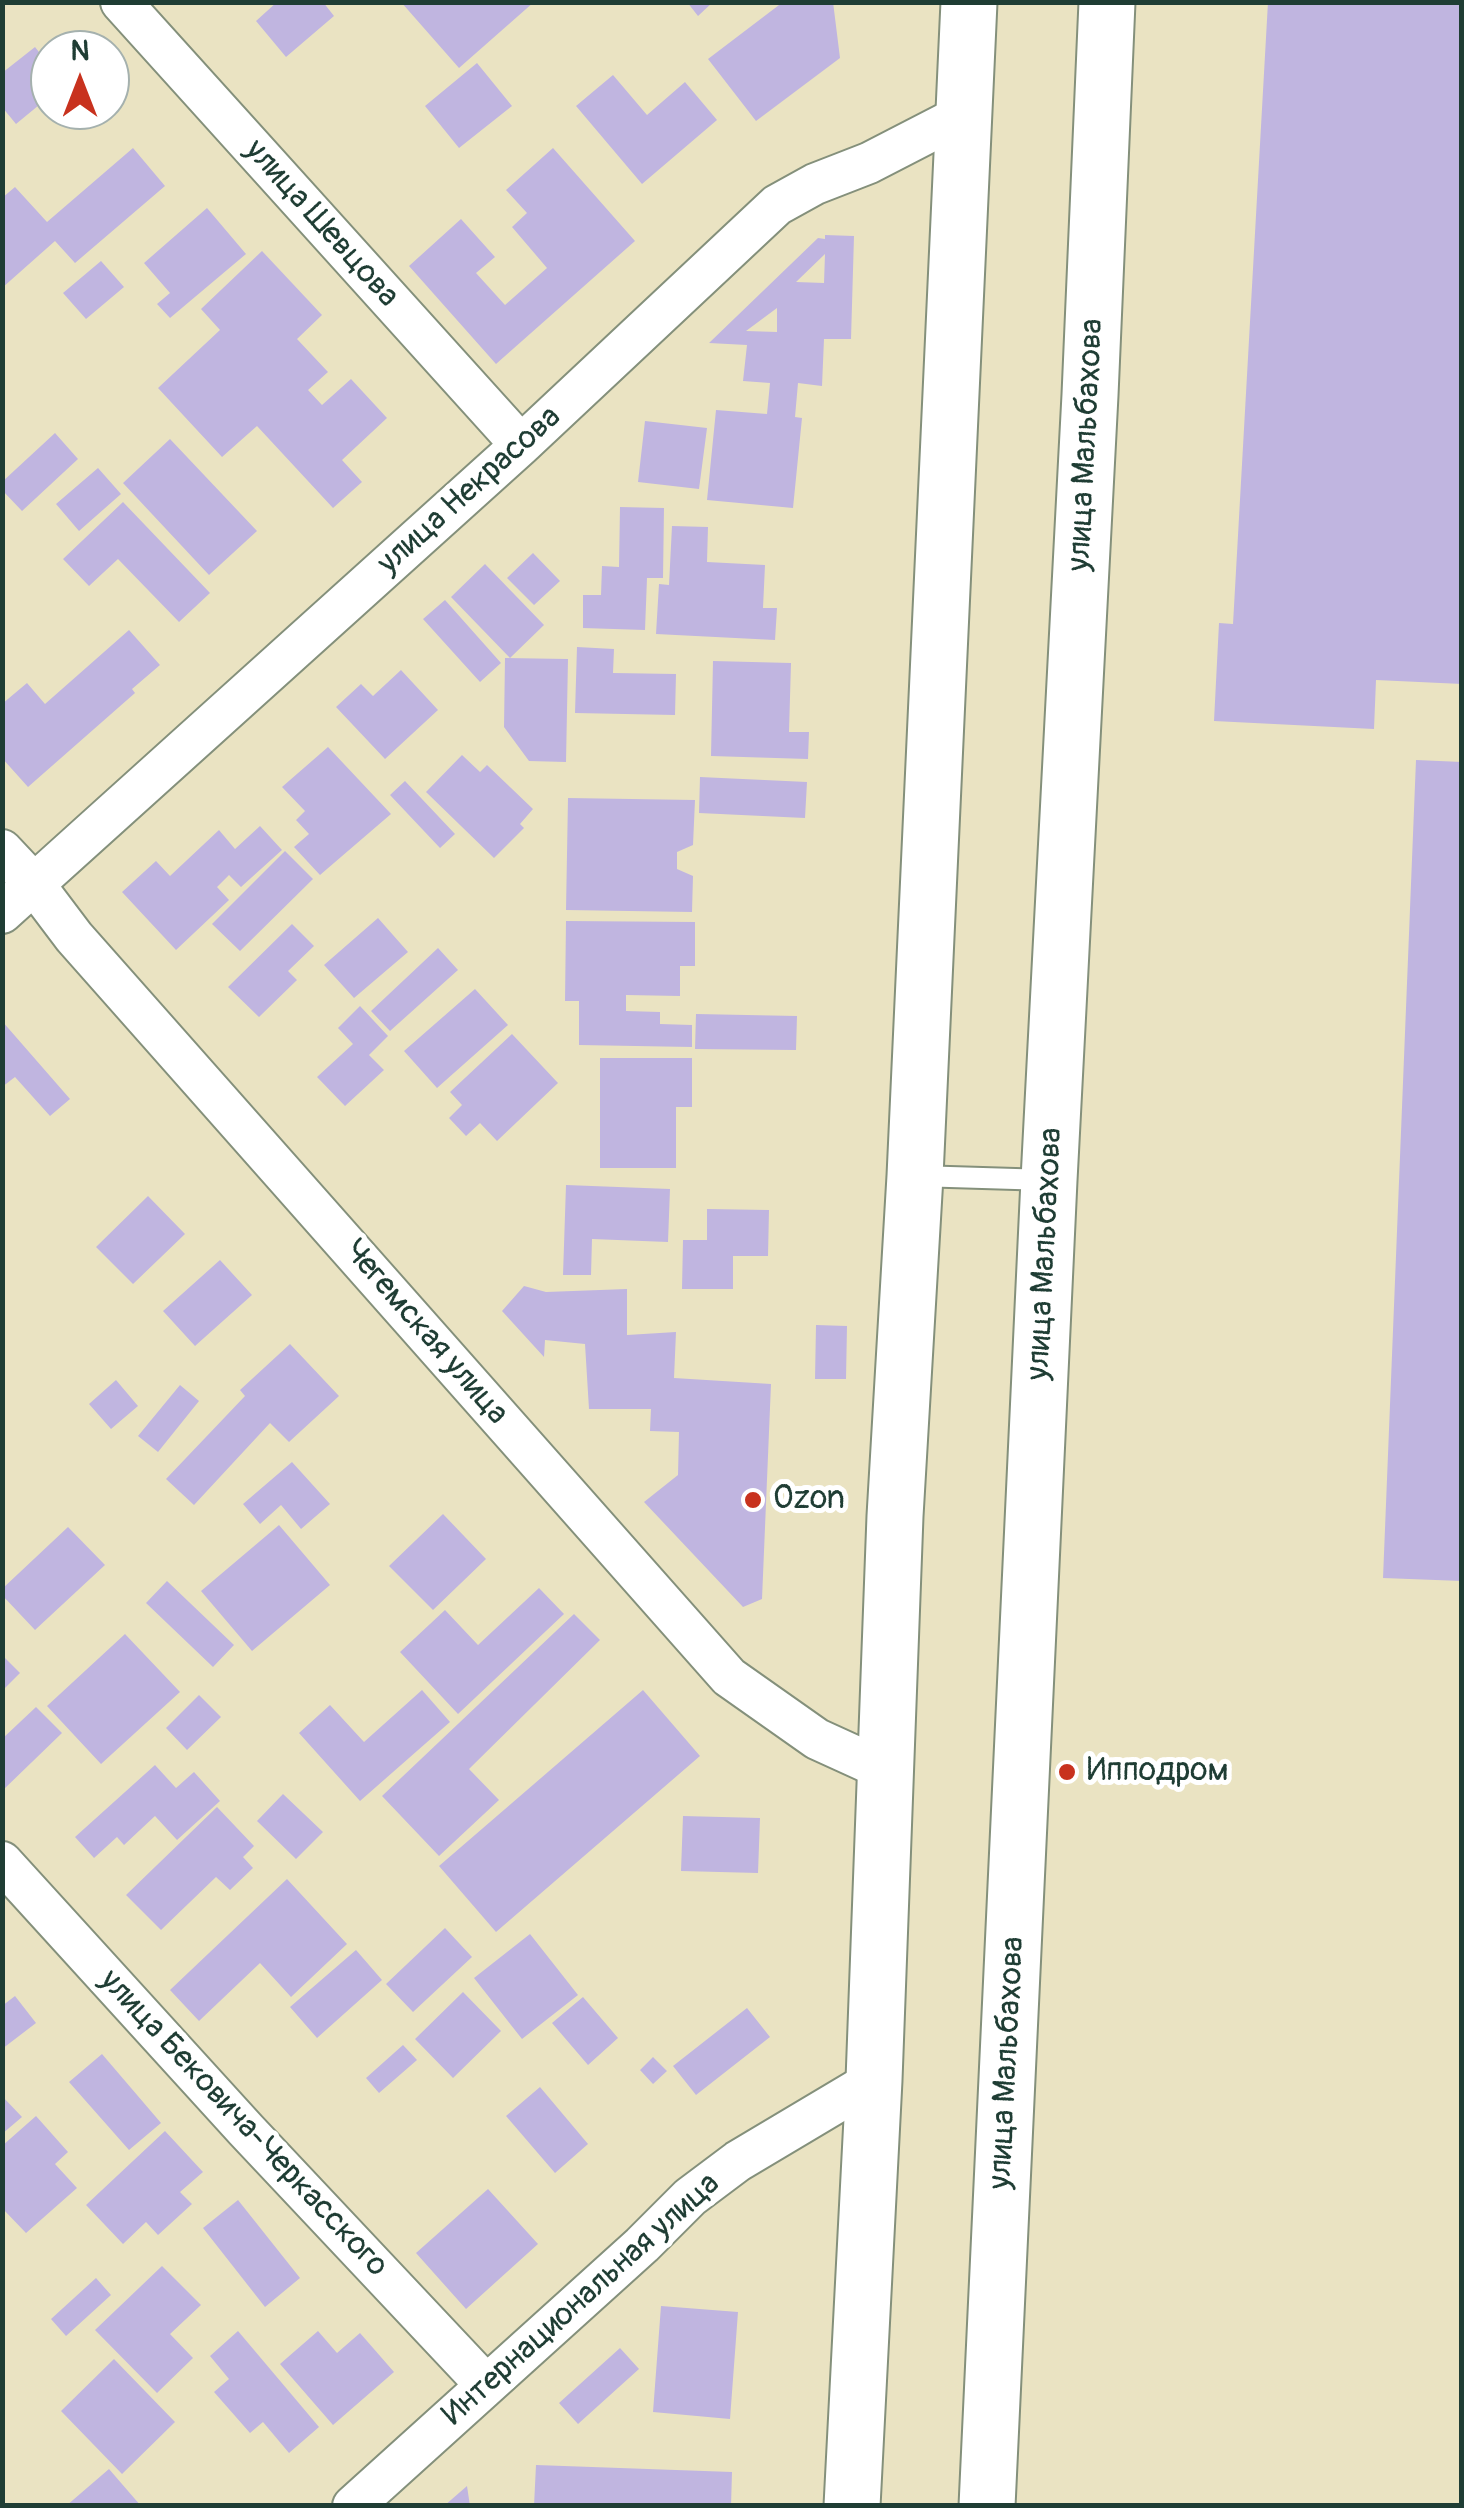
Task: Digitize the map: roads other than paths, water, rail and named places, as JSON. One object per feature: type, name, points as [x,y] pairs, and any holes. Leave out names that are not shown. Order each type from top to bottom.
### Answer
[{"type":"main road","points":[[852,2506],[874,2080],[894,1516],[915,1176],[970,2]]},
{"type":"main road","name":"улица Мальбахова","points":[[987,2506],[1106,2]]},
{"type":"street","name":"улица Шевцова","points":[[121,2],[521,445]]},
{"type":"street","name":"улица Некрасова","points":[[2,913],[521,445],[777,205],[966,113]]},
{"type":"street","name":"Чегемская улица","points":[[2,850],[34,884],[74,938],[729,1677],[817,1738],[886,1770]]},
{"type":"street","name":"улица Бековича-Черкасского","points":[[2,1862],[486,2385]]},
{"type":"street","name":"Интернациональная улица","points":[[354,2506],[642,2245],[690,2196],[738,2162],[874,2080]]},
{"type":"lane","points":[[915,1176],[1049,1180]]},
{"type":"place","name":"Ozon","points":[[753,1500]]},
{"type":"place","name":"Ипподром","points":[[1067,1772]]}]
